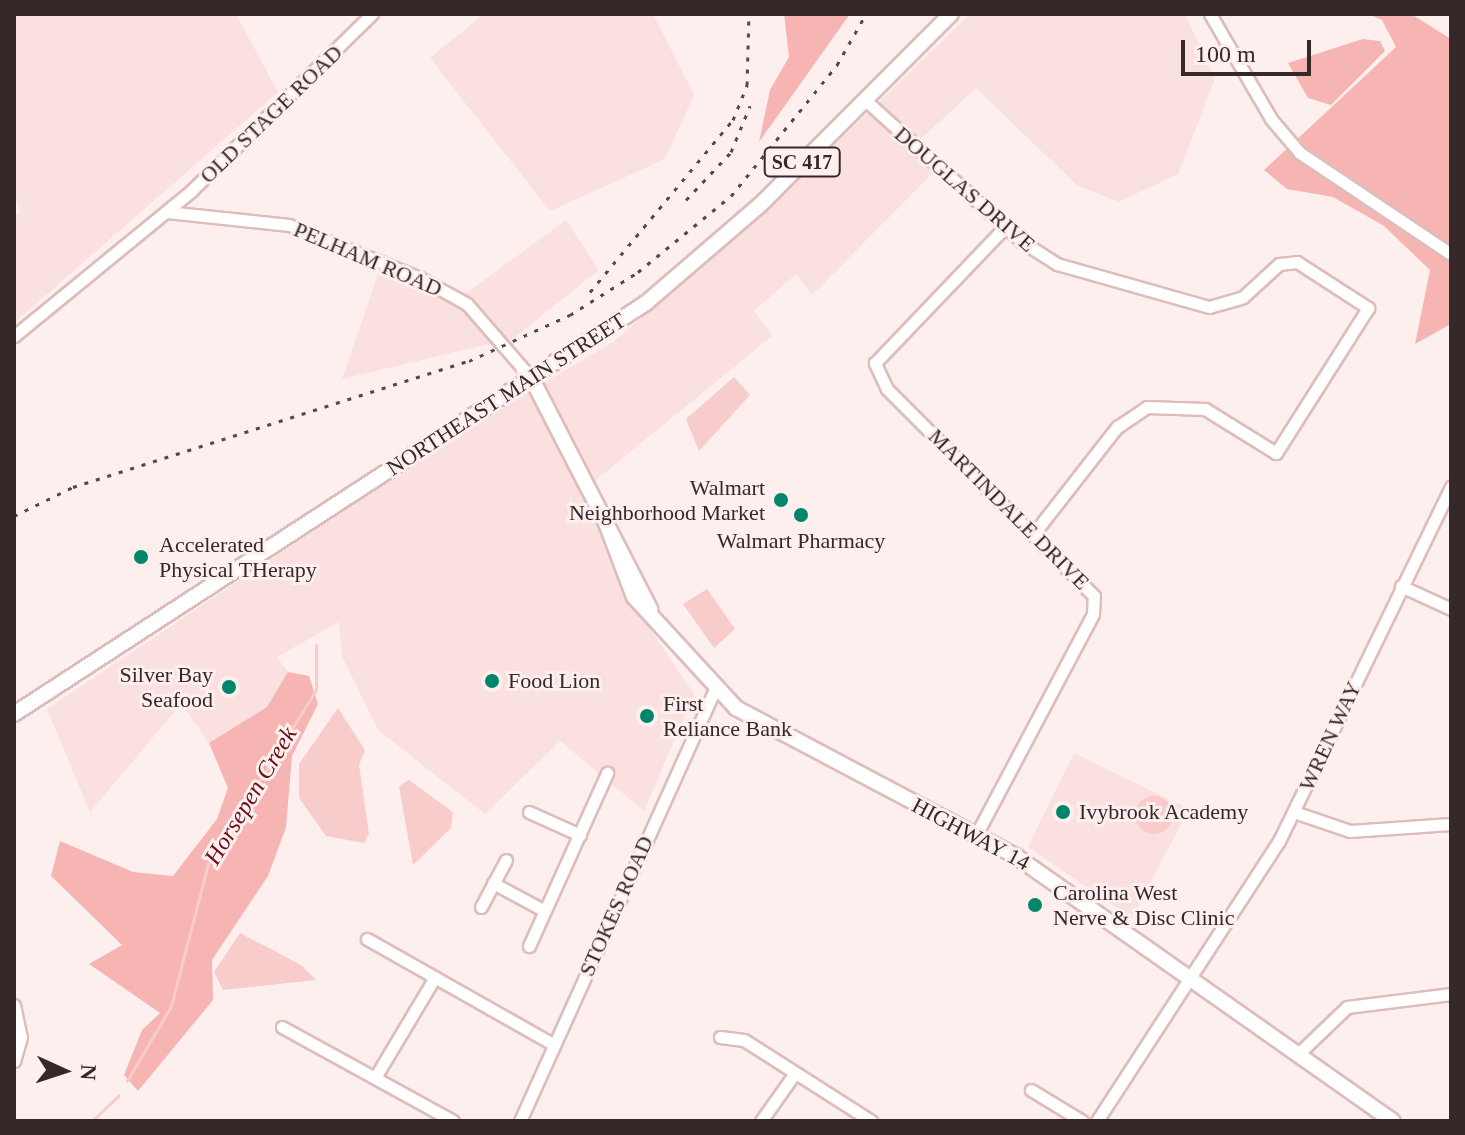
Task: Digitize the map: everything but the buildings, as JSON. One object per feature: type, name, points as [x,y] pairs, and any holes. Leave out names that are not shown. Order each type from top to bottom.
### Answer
[{"type":"main road","name":"NORTHEAST MAIN STREET","points":[[14,714],[532,379],[690,268],[951,14]]},
{"type":"main road","name":"HIGHWAY 14","points":[[532,379],[606,523],[634,597],[714,691],[775,734],[976,835],[1188,975],[1392,1121]]},
{"type":"street","name":"OLD STAGE ROAD","points":[[14,336],[167,212],[372,14]]},
{"type":"street","points":[[1210,14],[1271,119],[1300,153],[1451,254]]},
{"type":"street","name":"DOUGLAS DRIVE","points":[[864,99],[1005,227],[1057,264],[1194,305],[1234,301],[1291,261],[1369,312],[1276,453],[1205,409],[1147,407],[1117,427],[1035,532]]},
{"type":"street","name":"PELHAM ROAD","points":[[167,212],[275,222],[420,278],[470,307],[532,379]]},
{"type":"street","name":"MARTINDALE DRIVE","points":[[976,835],[1094,610],[1091,586],[887,389],[875,367],[879,351],[1005,227]]},
{"type":"street","name":"WREN WAY","points":[[1097,1121],[1167,1021],[1188,975],[1294,812],[1451,486]]},
{"type":"street","points":[[1401,586],[1451,609]]},
{"type":"street","name":"STOKES ROAD","points":[[520,1121],[714,691]]},
{"type":"street","points":[[529,946],[607,773]]},
{"type":"street","points":[[529,812],[580,835]]},
{"type":"street","points":[[1294,812],[1350,831],[1451,824]]},
{"type":"street","points":[[481,907],[506,860]]},
{"type":"street","points":[[493,883],[545,911]]},
{"type":"street","points":[[367,939],[554,1045]]},
{"type":"street","points":[[376,1076],[435,977]]},
{"type":"street","points":[[1297,1055],[1347,1007],[1451,994]]},
{"type":"street","points":[[14,1005],[21,1037],[14,1061]]},
{"type":"street","points":[[282,1027],[453,1121]]},
{"type":"street","points":[[720,1037],[744,1040],[871,1121]]},
{"type":"street","points":[[761,1121],[795,1073]]},
{"type":"street","points":[[1031,1090],[1082,1121]]},
{"type":"shaded area","points":[[14,14],[236,14],[278,92],[14,323],[14,217],[20,212],[14,191]]},
{"type":"shaded area","points":[[484,14],[653,14],[694,95],[665,159],[550,211],[430,58]]},
{"type":"shaded area","points":[[784,14],[850,14],[759,142],[770,90],[789,57]]},
{"type":"shaded area","points":[[970,14],[1185,14],[1215,79],[1178,174],[1118,202],[1077,185],[976,88],[912,147],[935,171],[812,295],[796,274],[754,311],[772,336],[597,479],[586,500],[652,632],[694,694],[644,811],[560,741],[485,814],[378,730],[342,656],[339,622],[277,657],[288,672],[267,707],[209,743],[181,704],[90,812],[47,709],[475,423],[613,342],[779,199]]},
{"type":"shaded area","points":[[1368,14],[1411,14],[1451,39],[1451,324],[1415,344],[1430,270],[1384,226],[1333,197],[1287,189],[1264,170],[1396,47],[1382,20]]},
{"type":"shaded area","points":[[1363,39],[1380,41],[1385,51],[1331,105],[1308,98],[1288,63]]},
{"type":"shaded area","points":[[566,220],[599,270],[514,338],[342,379],[382,263],[467,293]]},
{"type":"shaded area","points":[[734,377],[750,395],[699,451],[686,419]]},
{"type":"shaded area","points":[[707,589],[735,629],[714,648],[683,604]]},
{"type":"shaded area","points":[[288,672],[309,676],[318,704],[292,756],[286,827],[268,876],[212,960],[213,1000],[138,1091],[124,1075],[142,1030],[160,1013],[89,964],[122,945],[51,876],[60,841],[133,872],[173,876],[217,819],[228,788],[209,743],[267,707]]},
{"type":"shaded area","points":[[338,708],[365,750],[359,765],[369,834],[364,843],[326,836],[299,798],[299,764]]},
{"type":"shaded area","points":[[1074,753],[1189,809],[1132,918],[1028,847]]},
{"type":"shaded area","points":[[409,780],[453,812],[451,828],[413,865],[399,786]]},
{"type":"shaded area","points":[[1154,796],[1167,802],[1173,815],[1167,828],[1154,834],[1141,828],[1135,815],[1141,802]]},
{"type":"shaded area","points":[[240,933],[301,965],[316,980],[223,990],[214,972]]},
{"type":"waterway","name":"Horsepen Creek","points":[[127,1081],[171,1006],[208,864],[316,690],[316,645]]},
{"type":"waterway","name":"Horsepen Creek","points":[[92,1121],[119,1095]]},
{"type":"railway","points":[[590,292],[733,120],[747,85],[749,14]]},
{"type":"railway","points":[[14,516],[73,487],[469,361],[570,315],[638,272],[731,196],[837,65],[866,14]]},
{"type":"railway","points":[[686,200],[731,152],[750,106]]},
{"type":"place","name":"Walmart Neighborhood Market","points":[[781,500]]},
{"type":"place","name":"Walmart Pharmacy","points":[[801,515]]},
{"type":"place","name":"Accelerated Physical THerapy","points":[[141,557]]},
{"type":"place","name":"Food Lion","points":[[492,681]]},
{"type":"place","name":"Silver Bay Seafood","points":[[229,687]]},
{"type":"place","name":"First Reliance Bank","points":[[647,716]]},
{"type":"place","name":"Ivybrook Academy","points":[[1063,812]]},
{"type":"place","name":"Carolina West Nerve & Disc Clinic","points":[[1035,905]]}]
